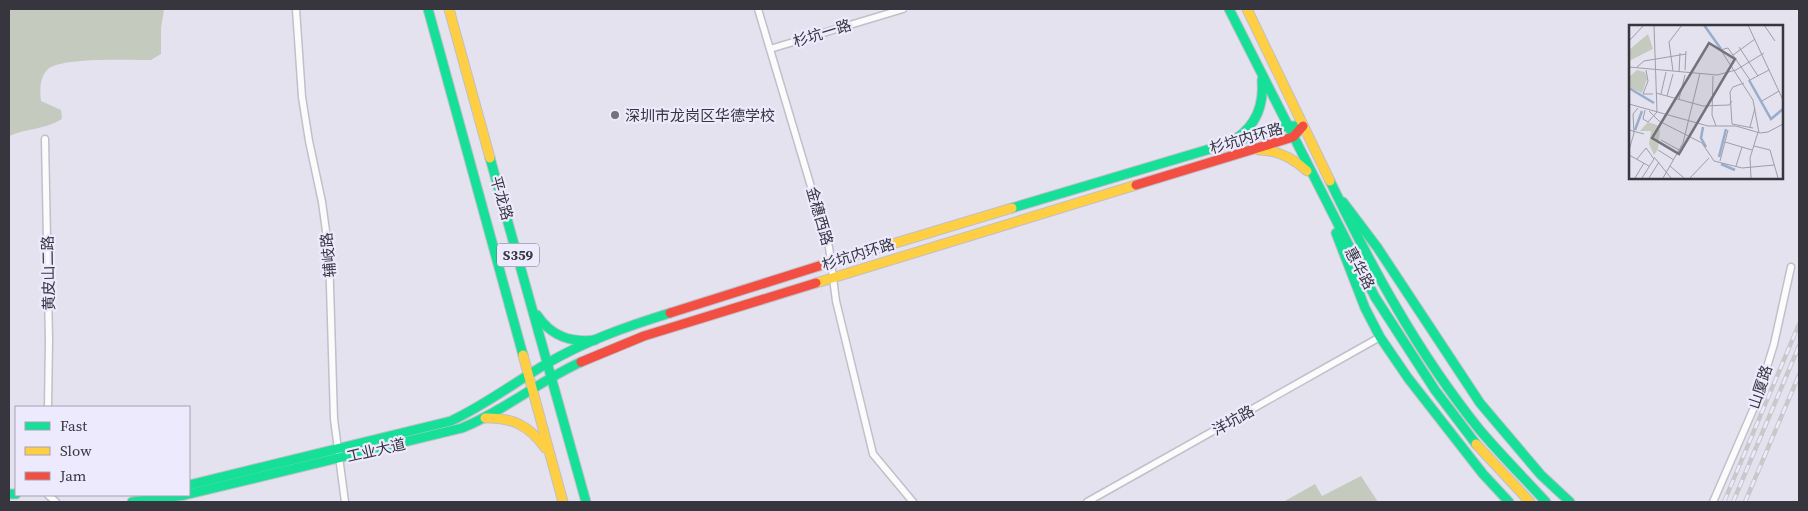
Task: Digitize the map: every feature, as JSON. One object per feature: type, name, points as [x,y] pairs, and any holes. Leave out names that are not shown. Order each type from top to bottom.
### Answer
[{"type":"street","name":"辅岐路","points":[[296,9],[302,104],[308,141],[322,202],[329,253],[333,396],[345,502]]},
{"type":"street","name":"平龙路","points":[[428,9],[563,502]]},
{"type":"street","name":"平龙路","points":[[449,9],[586,502]]},
{"type":"street","name":"金穗西路","points":[[758,9],[829,247],[836,300],[873,454],[913,502]]},
{"type":"street","name":"杉坑一路","points":[[770,49],[903,9]]},
{"type":"street","name":"惠华路","points":[[1229,9],[1375,297],[1435,390],[1470,437],[1530,502]]},
{"type":"street","name":"惠华路","points":[[1247,9],[1362,248],[1411,332],[1445,384],[1474,422],[1516,471],[1546,502]]},
{"type":"street","points":[[1229,143],[1246,131],[1257,116],[1263,88],[1261,73]]},
{"type":"street","name":"杉坑内环路","points":[[548,363],[595,340],[640,322],[831,262],[1287,126],[1304,126]]},
{"type":"street","name":"杉坑内环路","points":[[551,377],[609,349],[644,336],[1293,137],[1304,126]]},
{"type":"street","name":"黄皮山二路","points":[[45,138],[49,340],[48,406]]},
{"type":"street","points":[[1251,150],[1278,152],[1291,158],[1313,178]]},
{"type":"street","points":[[1335,192],[1377,247],[1480,404],[1541,475],[1570,502]]},
{"type":"street","points":[[1324,198],[1351,274],[1380,337],[1408,378],[1484,474],[1509,502]]},
{"type":"street","name":"山厦路","points":[[1713,502],[1756,404],[1774,344],[1792,267]]},
{"type":"street","points":[[532,306],[540,320],[560,337],[582,342],[595,340]]},
{"type":"street","name":"洋坑路","points":[[1087,502],[1380,337]]},
{"type":"street","name":"工业大道","points":[[190,485],[456,419],[480,407],[548,363]]},
{"type":"street","name":"工业大道","points":[[190,493],[447,433],[485,418],[551,377]]},
{"type":"street","points":[[485,418],[499,417],[509,419],[526,427],[541,441],[551,460]]},
{"type":"street","name":"工业大道","points":[[132,502],[173,496]]},
{"type":"shaded area","points":[[9,9],[166,9],[164,10],[161,28],[161,54],[151,60],[81,61],[55,65],[48,69],[42,80],[40,88],[41,101],[61,110],[62,119],[49,125],[9,136]]},
{"type":"shaded area","points":[[1361,476],[1378,502],[1283,502],[1315,484],[1322,496]]},
{"type":"railway","points":[[1724,502],[1799,324]]},
{"type":"railway","points":[[1733,502],[1799,346]]},
{"type":"railway","points":[[1745,502],[1799,375]]},
{"type":"traffic: fast","points":[[428,9],[523,355]]},
{"type":"traffic: fast","points":[[1229,9],[1375,297],[1435,390],[1476,444]]},
{"type":"traffic: fast","points":[[1237,138],[1250,126],[1258,113],[1262,97],[1262,80]]},
{"type":"traffic: fast","points":[[1012,208],[1287,126],[1303,126]]},
{"type":"traffic: fast","points":[[490,158],[586,502]]},
{"type":"traffic: fast","points":[[1330,181],[1362,246],[1397,309],[1436,370],[1479,429],[1546,502]]},
{"type":"traffic: fast","points":[[1343,202],[1377,247],[1480,403],[1541,475],[1570,502]]},
{"type":"traffic: fast","points":[[1336,233],[1365,308],[1380,337],[1408,378],[1483,474],[1509,502]]},
{"type":"traffic: fast","points":[[190,485],[451,421],[576,348],[670,313]]},
{"type":"traffic: fast","points":[[537,315],[555,333],[569,339],[595,340]]},
{"type":"traffic: fast","points":[[190,494],[462,428],[581,362]]},
{"type":"traffic: fast","points":[[9,494],[15,494]]},
{"type":"traffic: fast","points":[[132,502],[177,496]]},
{"type":"traffic: slow","points":[[449,9],[490,158]]},
{"type":"traffic: slow","points":[[1247,9],[1330,181]]},
{"type":"traffic: slow","points":[[1259,150],[1273,151],[1285,156],[1307,171]]},
{"type":"traffic: slow","points":[[816,283],[1136,185]]},
{"type":"traffic: slow","points":[[819,266],[1012,208]]},
{"type":"traffic: slow","points":[[523,355],[563,502]]},
{"type":"traffic: slow","points":[[485,418],[504,419],[520,424],[533,434],[545,448]]},
{"type":"traffic: slow","points":[[1476,444],[1530,502]]},
{"type":"traffic: jam","points":[[1136,185],[1293,137],[1303,126]]},
{"type":"traffic: jam","points":[[670,313],[819,266]]},
{"type":"traffic: jam","points":[[581,362],[644,336],[816,283]]},
{"type":"place","name":"深圳市龙岗区华德学校","points":[[615,115]]}]
